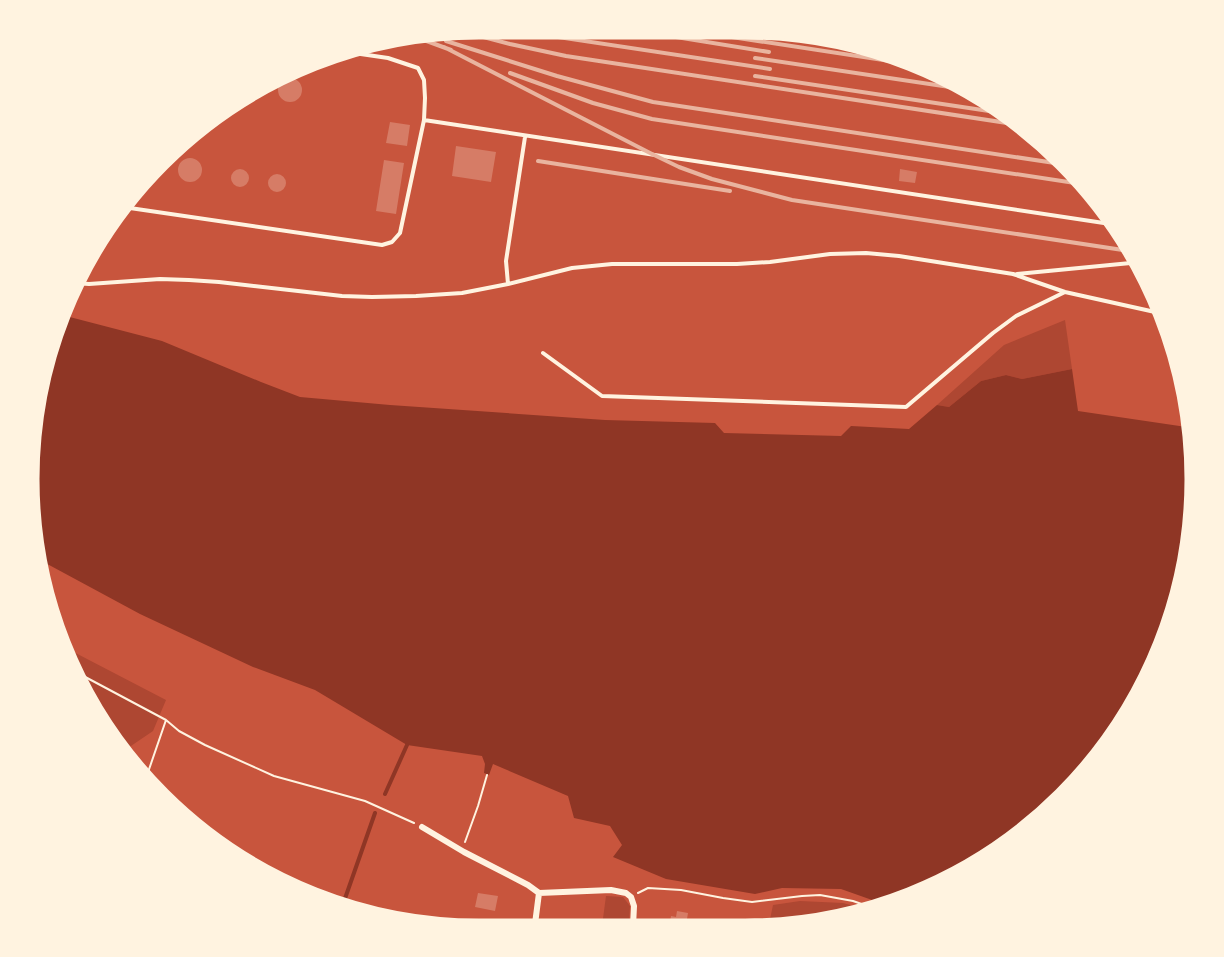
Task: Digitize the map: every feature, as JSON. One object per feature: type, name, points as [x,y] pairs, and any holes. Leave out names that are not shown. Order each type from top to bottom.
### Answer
[{"type":"street","points":[[422,827],[539,893],[611,890],[626,893],[631,897],[635,910],[634,920]]},
{"type":"street","points":[[536,920],[539,893]]},
{"type":"lane","points":[[131,208],[382,245],[392,242],[400,233],[424,120],[424,80],[418,68],[388,58],[361,54]]},
{"type":"lane","points":[[424,120],[1105,223]]},
{"type":"lane","points":[[508,284],[506,261],[525,137]]},
{"type":"lane","points":[[83,284],[160,279],[189,280],[316,294],[372,297],[416,296],[462,293],[572,268],[612,264],[737,264],[830,254],[866,253],[1013,274],[1065,291],[1154,312]]},
{"type":"lane","points":[[1013,274],[1130,263]]},
{"type":"lane","points":[[543,353],[602,396],[906,407],[1016,316],[1065,291]]},
{"type":"path","points":[[84,677],[166,720],[178,731],[274,776],[365,801],[422,827]]},
{"type":"path","points":[[149,771],[166,720]]},
{"type":"path","points":[[462,851],[487,775]]},
{"type":"path","points":[[631,897],[648,888],[681,890],[752,902],[820,896],[861,904]]},
{"type":"shaded area","points":[[69,317],[162,341],[300,397],[605,420],[715,423],[724,433],[841,436],[851,426],[909,429],[937,405],[949,407],[981,381],[1006,375],[1022,379],[1072,369],[1078,411],[1184,427],[1186,507],[1178,565],[1153,647],[1141,674],[1112,724],[1077,769],[1057,790],[1036,810],[991,845],[941,874],[873,900],[841,889],[782,888],[755,894],[666,879],[613,857],[622,845],[610,826],[574,818],[568,796],[493,764],[489,775],[484,773],[485,764],[482,756],[407,745],[315,690],[253,667],[140,614],[46,563],[38,507],[38,450],[46,392]]},
{"type":"shaded area","points":[[1065,320],[1072,369],[1022,379],[1006,375],[981,381],[949,407],[937,405],[1004,345]]},
{"type":"shaded area","points":[[73,652],[166,700],[153,731],[129,747],[97,699]]},
{"type":"shaded area","points":[[606,896],[623,897],[630,906],[629,920],[603,920]]},
{"type":"shaded area","points":[[800,901],[843,903],[853,906],[803,916],[770,919],[773,905]]},
{"type":"building","points":[[293,79],[301,85],[301,95],[295,101],[285,101],[279,95],[279,85],[283,83]]},
{"type":"building","points":[[390,122],[410,125],[407,146],[386,143]]},
{"type":"building","points":[[456,146],[496,152],[491,182],[452,176]]},
{"type":"building","points":[[190,158],[198,162],[202,170],[198,178],[190,182],[182,178],[178,170],[182,162]]},
{"type":"building","points":[[384,160],[404,163],[396,214],[376,211]]},
{"type":"building","points":[[240,169],[246,172],[249,178],[246,184],[240,187],[234,184],[231,178],[234,172]]},
{"type":"building","points":[[900,169],[917,172],[915,183],[899,181]]},
{"type":"building","points":[[277,174],[283,177],[286,183],[283,189],[277,192],[271,189],[268,183],[271,177]]},
{"type":"building","points":[[478,893],[498,896],[495,911],[475,907]]},
{"type":"building","points":[[677,911],[688,913],[687,919],[695,920],[670,920],[671,916],[676,917]]},
{"type":"waterway","points":[[385,794],[407,745]]},
{"type":"waterway","points":[[345,898],[375,813]]},
{"type":"railway","points":[[487,38],[566,56],[1006,123]]},
{"type":"railway","points":[[565,38],[770,69]]},
{"type":"railway","points":[[682,38],[769,52]]},
{"type":"railway","points":[[739,38],[884,60]]},
{"type":"railway","points":[[425,41],[451,50]]},
{"type":"railway","points":[[446,41],[557,76],[653,102],[1052,163]]},
{"type":"railway","points":[[444,47],[652,154],[712,179],[792,200],[1122,250]]},
{"type":"railway","points":[[755,58],[948,87]]},
{"type":"railway","points":[[510,73],[593,103],[652,119],[1072,183]]},
{"type":"railway","points":[[755,76],[989,111]]},
{"type":"railway","points":[[538,161],[730,191]]}]
